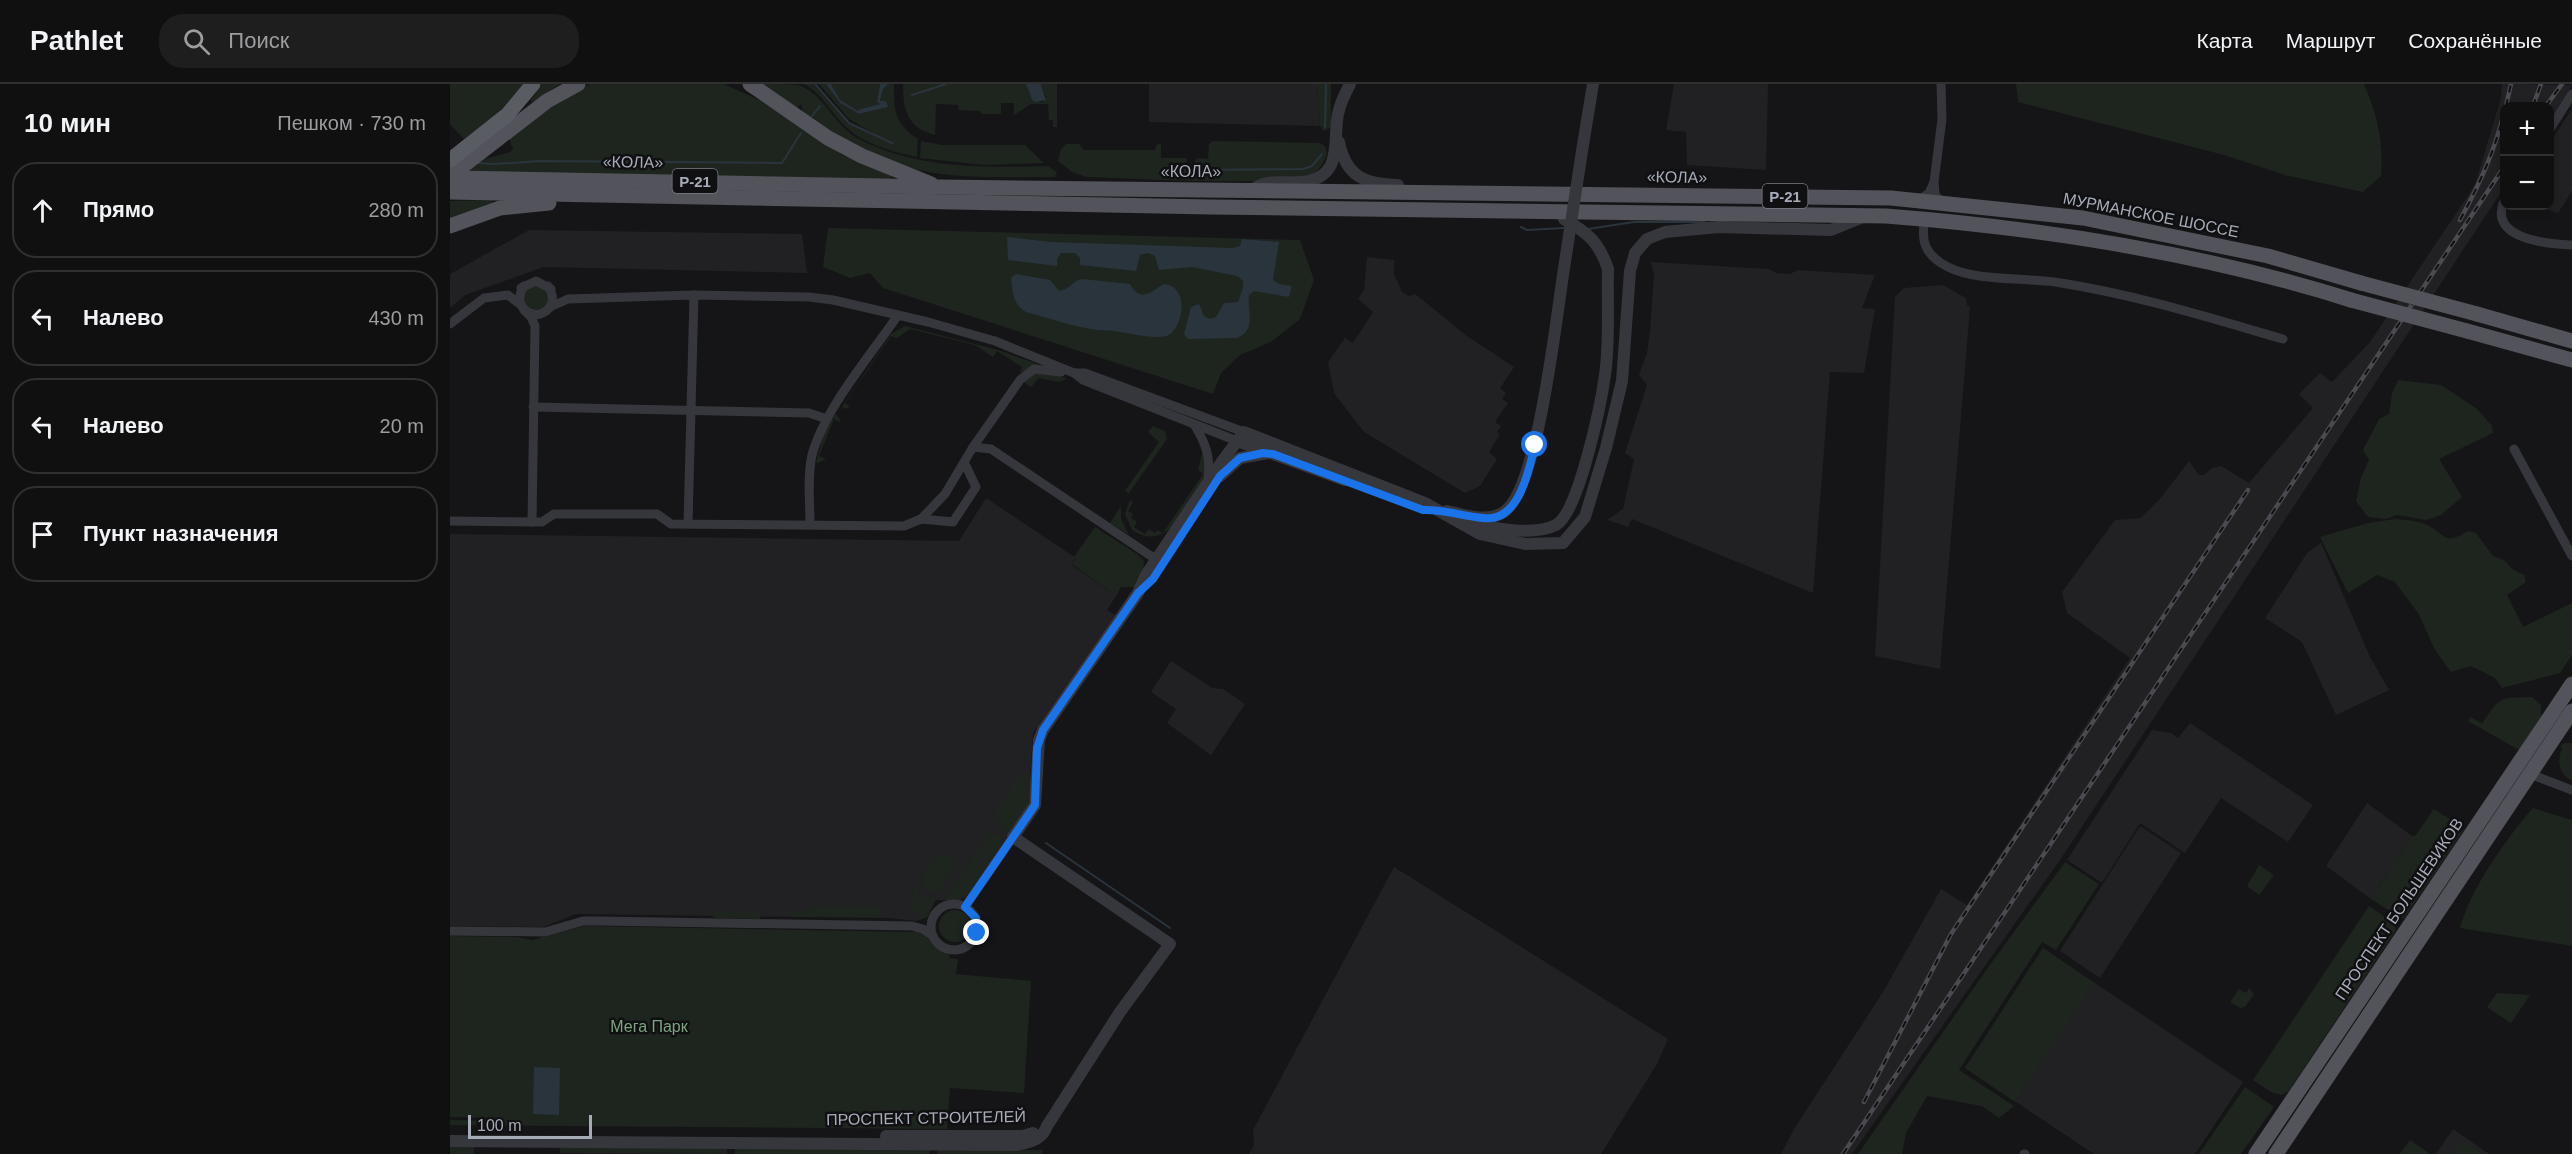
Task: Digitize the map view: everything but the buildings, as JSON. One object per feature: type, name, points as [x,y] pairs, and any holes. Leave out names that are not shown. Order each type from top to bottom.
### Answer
[{"type":"highway","points":[[450,160],[507,115],[533,84]]},
{"type":"main road","points":[[450,177],[547,101],[578,84]]},
{"type":"main road","points":[[743,84],[794,113]]},
{"type":"main road","points":[[750,84],[828,138],[862,156],[939,187]]},
{"type":"main road","name":"«КОЛА»","points":[[450,177],[939,187],[1253,189],[1930,201]]},
{"type":"main road","name":"«КОЛА»","points":[[450,192],[1866,216],[1924,219]]},
{"type":"main road","points":[[450,226],[500,208],[537,203],[597,202],[654,196]]},
{"type":"main road","name":"МУРМАНСКОЕ ШОССЕ","points":[[1930,201],[2040,212],[2130,227],[2268,256],[2572,341]]},
{"type":"main road","points":[[1924,219],[2037,232],[2138,249],[2257,274],[2572,360]]},
{"type":"main road","name":"ПРОСПЕКТ БОЛЬШЕВИКОВ","points":[[2276,1154],[2523,770],[2572,684]]},
{"type":"main road","name":"ПРОСПЕКТ БОЛЬШЕВИКОВ","points":[[2256,1154],[2523,770],[2572,711]]},
{"type":"street","points":[[1253,189],[1264,182],[1302,182],[1321,175],[1333,160],[1336,151],[1338,111],[1350,84]]},
{"type":"street","points":[[524,286],[520,295],[523,308],[536,315],[568,299],[694,295],[809,297],[898,315],[995,342],[1194,424],[1243,438],[1273,454],[1423,510],[1437,509],[1486,519],[1508,509],[1523,486],[1535,445],[1593,84]]},
{"type":"street","points":[[1930,201],[1935,194],[1934,182],[1942,119],[1941,84]]},
{"type":"street","points":[[2554,123],[2572,94]]},
{"type":"street","points":[[1338,135],[1345,163],[1350,170],[1363,179],[1378,184],[1434,187],[1443,192]]},
{"type":"street","points":[[1930,201],[1929,193],[1934,182]]},
{"type":"street","points":[[2504,210],[2502,219],[2506,228],[2514,233],[2540,242],[2572,245]]},
{"type":"street","points":[[450,521],[542,522],[554,514],[657,514],[671,524],[904,526],[921,519],[945,494],[965,464],[973,447],[1020,380],[1027,373],[1043,369],[1085,373],[1243,438],[1487,527],[1524,531],[1556,525],[1571,507],[1593,433],[1605,373],[1608,270],[1603,255],[1589,234],[1550,211]]},
{"type":"street","points":[[1437,509],[1480,534],[1525,544],[1563,543],[1585,517],[1606,448],[1622,381],[1630,271],[1635,253],[1647,239],[1665,232],[1719,227],[1831,230],[1866,216]]},
{"type":"street","points":[[1924,219],[1923,243],[1930,253],[1945,266],[1963,274],[2060,282],[2152,301],[2283,339]]},
{"type":"street","points":[[450,324],[484,298],[508,295],[537,281],[568,299]]},
{"type":"street","points":[[535,326],[549,309],[553,298],[548,286]]},
{"type":"street","points":[[508,295],[531,317],[535,326],[532,522]]},
{"type":"street","points":[[688,524],[694,295]]},
{"type":"street","points":[[810,524],[812,456],[827,419],[898,315]]},
{"type":"street","points":[[533,407],[809,413],[827,419]]},
{"type":"street","points":[[1194,424],[1208,450],[1210,466],[1208,483]]},
{"type":"street","points":[[965,907],[1035,805],[1037,748],[1043,730],[1138,593],[1147,574],[1163,557],[1220,476],[1243,438]]},
{"type":"street","points":[[1138,593],[1153,579],[1163,557],[1208,483],[1243,438]]},
{"type":"street","points":[[973,447],[991,449],[1143,550],[1163,557]]},
{"type":"street","points":[[2514,449],[2572,556]]},
{"type":"street","points":[[1220,476],[1240,458],[1263,453],[1273,454]]},
{"type":"street","points":[[921,519],[953,522],[976,487],[965,464]]},
{"type":"street","points":[[1143,550],[1147,561],[1147,574]]},
{"type":"street","points":[[2523,770],[2572,790]]},
{"type":"street","name":"ПРОСПЕКТ СТРОИТЕЛЕЙ","points":[[450,1141],[507,1145],[1023,1136],[1047,1126],[1120,1012],[1170,944],[1013,837]]},
{"type":"street","points":[[914,926],[933,936],[942,946],[954,950],[964,948],[972,942],[977,933],[977,923],[973,914],[965,907],[957,904],[948,905],[939,910],[934,917],[933,936]]},
{"type":"street","points":[[450,931],[545,932],[583,921],[914,926],[934,917]]},
{"type":"street","name":"ПРОСПЕКТ СТРОИТЕЛЕЙ","points":[[450,1134],[507,1145]]},
{"type":"shaded area","points":[[826,84],[831,84],[840,100],[858,111],[880,104],[877,102],[880,84],[888,84],[883,89],[880,101],[886,101],[888,107],[859,114],[840,103]]},
{"type":"shaded area","points":[[1026,84],[1041,84],[1046,100],[1036,102],[1032,100]]},
{"type":"shaded area","points":[[1149,84],[1317,84],[1320,126],[1149,122]]},
{"type":"shaded area","points":[[1674,84],[1768,84],[1766,170],[1687,165],[1686,132],[1666,130]]},
{"type":"shaded area","points":[[2502,84],[2572,85],[2554,114],[2554,102],[2500,102],[2500,194],[2062,857],[1852,1154],[1781,1154],[1794,1129],[1883,992],[1941,889],[1967,905],[2130,658],[2067,613],[2062,592],[2115,520],[2141,518],[2160,499],[2189,461],[2199,475],[2204,475],[2212,468],[2221,466],[2249,483],[2313,408],[2299,394],[2320,373],[2332,382],[2370,342],[2475,185],[2501,98]]},
{"type":"shaded area","points":[[2572,109],[2572,191],[2558,213],[2549,210],[2554,210],[2554,136]]},
{"type":"shaded area","points":[[529,230],[802,234],[807,273],[544,267],[465,295],[450,308],[450,274]]},
{"type":"shaded area","points":[[1007,237],[1051,242],[1233,248],[1240,246],[1242,239],[1279,242],[1273,280],[1279,284],[1292,286],[1289,297],[1254,291],[1249,295],[1250,319],[1243,335],[1237,338],[1188,339],[1184,334],[1191,307],[1199,304],[1204,316],[1210,319],[1216,317],[1224,303],[1238,302],[1243,281],[1237,276],[1192,267],[1159,270],[1155,256],[1148,253],[1140,255],[1136,271],[1080,265],[1080,258],[1075,253],[1061,253],[1057,259],[1057,266],[1008,260]]},
{"type":"shaded area","points":[[1367,257],[1394,260],[1394,274],[1402,292],[1409,296],[1415,294],[1467,336],[1514,367],[1500,388],[1506,393],[1502,399],[1508,403],[1495,422],[1501,426],[1497,432],[1500,434],[1489,452],[1497,459],[1480,486],[1465,493],[1364,432],[1334,393],[1328,362],[1345,338],[1353,343],[1373,312],[1358,299],[1364,290]]},
{"type":"shaded area","points":[[1651,262],[1769,269],[1776,273],[1790,274],[1798,270],[1875,275],[1862,308],[1875,309],[1864,373],[1830,372],[1813,593],[1632,519],[1628,527],[1607,520],[1623,509],[1634,459],[1625,453],[1647,385],[1639,375],[1647,353],[1650,331],[1654,275]]},
{"type":"shaded area","points":[[1016,274],[1050,280],[1059,291],[1082,279],[1130,284],[1142,295],[1164,284],[1173,287],[1178,292],[1182,309],[1180,318],[1172,333],[1161,337],[1070,325],[1021,309],[1013,293],[1011,278]]},
{"type":"shaded area","points":[[1943,285],[1966,298],[1967,305],[1970,307],[1940,669],[1875,656],[1895,297],[1904,288]]},
{"type":"shaded area","points":[[986,498],[1076,558],[1072,565],[1116,596],[1107,610],[1115,615],[1033,733],[1028,808],[967,897],[957,901],[936,900],[927,917],[917,921],[888,918],[576,914],[543,927],[450,926],[450,534],[959,541]]},
{"type":"shaded area","points":[[2321,543],[2370,657],[2389,690],[2336,715],[2302,642],[2265,618],[2307,553]]},
{"type":"shaded area","points":[[1171,661],[1212,688],[1223,689],[1245,704],[1211,755],[1167,723],[1176,709],[1151,692]]},
{"type":"shaded area","points":[[2190,723],[2313,805],[2288,842],[2221,798],[2185,853],[2140,823],[2102,883],[2067,860],[2152,730],[2171,733],[2178,738]]},
{"type":"shaded area","points":[[2367,803],[2412,836],[2371,899],[2326,866]]},
{"type":"shaded area","points":[[2140,826],[2181,853],[2100,978],[2060,951]]},
{"type":"shaded area","points":[[1394,867],[1668,1039],[1657,1064],[1601,1154],[1249,1154],[1254,1145],[1253,1130]]},
{"type":"shaded area","points":[[2043,948],[2243,1082],[2195,1154],[2094,1154],[1965,1068]]},
{"type":"shaded area","points":[[534,1067],[560,1068],[559,1115],[533,1114]]},
{"type":"shaded area","points":[[2453,1129],[2489,1154],[2436,1154]]},
{"type":"green space","points":[[450,84],[524,84],[497,114],[464,139],[450,124]]},
{"type":"green space","points":[[542,84],[560,84],[533,102],[530,101]]},
{"type":"green space","points":[[590,84],[724,84],[761,101],[842,155],[892,175],[891,179],[467,172],[485,159],[510,152],[513,149],[508,136],[566,97]]},
{"type":"green space","points":[[756,84],[798,85],[807,89],[823,102],[850,134],[881,149],[904,156],[975,166],[1048,166],[1057,172],[1055,177],[992,177],[949,175],[907,167],[887,161],[855,146],[803,114],[801,104],[796,109]]},
{"type":"green space","points":[[804,84],[813,84],[848,123],[892,144],[849,119],[819,84],[826,84],[840,103],[859,114],[888,107],[880,101],[883,89],[888,84],[894,84],[897,116],[904,127],[918,139],[917,157],[880,147],[854,134],[822,98]]},
{"type":"green space","points":[[831,84],[880,84],[877,102],[880,104],[860,109],[858,112],[840,100]]},
{"type":"green space","points":[[903,84],[1026,84],[1032,100],[1042,102],[1046,97],[1041,84],[1057,84],[1057,127],[1053,127],[1053,120],[1049,120],[1048,104],[1031,104],[1014,115],[1014,103],[1001,103],[1001,114],[981,114],[980,111],[959,110],[958,105],[936,104],[935,135],[918,128],[908,117]]},
{"type":"green space","points":[[1317,84],[1331,84],[1331,127],[1324,131],[1320,126]]},
{"type":"green space","points":[[2016,84],[2364,84],[2373,106],[2378,129],[2381,176],[2363,192],[2285,175],[2224,155],[2018,102]]},
{"type":"green space","points":[[921,141],[942,145],[1025,145],[1044,163],[984,165],[920,158]]},
{"type":"green space","points":[[1213,141],[1319,143],[1325,146],[1327,154],[1314,173],[1299,178],[1242,181],[1086,177],[1072,172],[1058,161],[1061,149],[1066,144],[1079,144],[1084,150],[1155,150],[1157,144],[1161,143],[1161,158],[1187,158],[1186,174],[1191,174],[1191,168],[1197,158],[1208,159],[1209,144]]},
{"type":"green space","points":[[492,200],[493,203],[450,219],[450,201]]},
{"type":"green space","points":[[828,228],[1300,240],[1314,280],[1300,319],[1271,342],[1240,355],[1221,373],[1213,394],[883,288],[870,273],[850,278],[823,267]]},
{"type":"green space","points":[[537,285],[549,294],[547,307],[536,312],[526,307],[523,298],[527,289]]},
{"type":"green space","points":[[905,326],[998,350],[1043,366],[1020,373],[1022,367],[997,351],[993,357],[975,345],[910,329],[897,338],[891,336],[845,403],[850,407],[845,409],[842,407],[891,334]]},
{"type":"green space","points":[[1036,372],[1050,372],[1067,379],[1059,382],[1039,378],[1031,387],[1022,381]]},
{"type":"green space","points":[[2398,380],[2441,385],[2477,409],[2492,426],[2493,433],[2439,459],[2462,497],[2441,515],[2426,520],[2397,515],[2385,519],[2368,517],[2356,501],[2361,478],[2369,460],[2363,450],[2379,419],[2389,414],[2392,393]]},
{"type":"green space","points":[[836,414],[840,420],[839,422],[834,419],[819,456],[826,459],[818,463],[816,462],[824,433]]},
{"type":"green space","points":[[1153,426],[1165,431],[1167,439],[1129,493],[1125,491],[1159,442],[1148,432]]},
{"type":"green space","points":[[1206,453],[1206,473],[1203,481],[1183,514],[1163,533],[1203,474],[1198,470],[1202,454]]},
{"type":"green space","points":[[1130,500],[1133,502],[1128,511],[1133,514],[1131,518],[1137,522],[1134,527],[1145,534],[1149,529],[1155,533],[1157,530],[1163,533],[1156,536],[1145,536],[1132,530],[1125,514]]},
{"type":"green space","points":[[1121,506],[1121,519],[1129,535],[1110,523]]},
{"type":"green space","points":[[2395,519],[2425,524],[2447,538],[2454,538],[2468,531],[2476,533],[2493,556],[2504,560],[2512,569],[2524,575],[2526,582],[2507,595],[2523,627],[2572,603],[2572,655],[2560,673],[2502,688],[2495,678],[2471,666],[2451,672],[2435,650],[2418,613],[2395,582],[2377,575],[2348,593],[2320,537],[2368,523]]},
{"type":"green space","points":[[1095,527],[1144,561],[1143,571],[1135,587],[1121,587],[1116,596],[1072,564],[1076,559],[1074,557]]},
{"type":"green space","points":[[2532,697],[2541,705],[2541,717],[2519,750],[2468,721],[2471,717],[2482,724],[2501,700]]},
{"type":"green space","points":[[2564,743],[2572,743],[2572,781],[2561,771],[2560,767],[2559,758],[2562,748],[2560,747]]},
{"type":"green space","points":[[1025,772],[1032,777],[1028,808],[1017,827],[1005,829],[995,818],[994,813],[1021,773]]},
{"type":"green space","points":[[2533,808],[2572,820],[2572,946],[2460,928],[2480,881]]},
{"type":"green space","points":[[2434,809],[2459,825],[2463,831],[2404,918],[2399,917],[2371,899],[2412,836],[2416,835]]},
{"type":"green space","points":[[991,832],[1002,838],[1001,845],[970,892],[957,900],[945,900]]},
{"type":"green space","points":[[943,853],[953,859],[956,865],[937,892],[929,891],[923,884],[925,875],[932,862]]},
{"type":"green space","points":[[2065,862],[2099,884],[2056,950],[2042,942],[1959,1070],[2014,1106],[1999,1118],[1982,1106],[1927,1096],[1906,1133],[1902,1154],[1858,1154],[1987,969]]},
{"type":"green space","points":[[2259,865],[2274,875],[2259,895],[2247,886]]},
{"type":"green space","points":[[914,883],[925,898],[935,899],[927,917],[915,921],[915,917],[920,917],[919,912],[912,910]]},
{"type":"green space","points":[[810,906],[881,907],[878,917],[790,917],[790,911],[810,911]]},
{"type":"green space","points":[[2369,906],[2394,923],[2396,930],[2288,1092],[2281,1095],[2271,1092],[2253,1080]]},
{"type":"green space","points":[[955,910],[966,915],[971,926],[966,937],[955,942],[944,937],[939,926],[944,915]]},
{"type":"green space","points":[[758,911],[762,915],[759,919],[715,918],[711,915],[713,912]]},
{"type":"green space","name":"Мега Парк","points":[[584,926],[914,932],[914,930],[949,955],[949,958],[958,959],[956,974],[1031,981],[1024,1093],[950,1088],[947,1129],[450,1125],[450,1120],[496,1121],[496,1118],[450,1117],[450,936],[516,937],[532,940]]},
{"type":"green space","points":[[2043,948],[2094,983],[2015,1102],[1965,1068]]},
{"type":"green space","points":[[2249,988],[2254,994],[2245,1007],[2240,1008],[2230,1002],[2239,989],[2246,993]]},
{"type":"green space","points":[[2497,993],[2530,995],[2511,1023],[2487,1007]]},
{"type":"green space","points":[[2245,1087],[2274,1107],[2241,1154],[2199,1154]]},
{"type":"green space","points":[[2462,1139],[2484,1154],[2452,1154]]},
{"type":"green space","points":[[2410,1140],[2429,1153],[2400,1154]]},
{"type":"green space","points":[[474,1146],[474,1154],[450,1154],[450,1147]]},
{"type":"green space","points":[[560,1146],[727,1148],[727,1154],[560,1153]]},
{"type":"green space","points":[[735,1148],[930,1149],[929,1154],[735,1154]]},
{"type":"green space","points":[[937,1149],[1043,1150],[1042,1154],[937,1154]]},
{"type":"waterway","points":[[815,84],[849,123],[892,143]]},
{"type":"waterway","points":[[912,95],[946,84]]},
{"type":"waterway","points":[[1325,127],[1326,84]]},
{"type":"waterway","points":[[812,116],[820,106]]},
{"type":"waterway","points":[[477,163],[540,161],[782,163],[801,133]]},
{"type":"waterway","points":[[1196,170],[1303,169],[1312,166],[1322,154]]},
{"type":"waterway","points":[[1588,229],[1634,222],[1705,222]]},
{"type":"waterway","points":[[1521,227],[1527,230],[1564,228]]},
{"type":"waterway","points":[[1046,843],[1170,928]]},
{"type":"railway","points":[[2507,102],[2511,84]]},
{"type":"railway","points":[[2534,102],[2541,84]]},
{"type":"railway","points":[[2549,102],[2562,84]]},
{"type":"railway","points":[[2460,220],[2486,168],[2500,126]]},
{"type":"railway","points":[[1843,1154],[2500,173]]},
{"type":"railway","points":[[1864,1102],[1951,934],[2248,490]]},
{"type":"route","points":[[977,933],[976,918],[965,907],[1035,805],[1037,748],[1043,730],[1138,593],[1153,579],[1220,476],[1240,458],[1263,453],[1273,454],[1423,510],[1437,509],[1486,519],[1503,513],[1512,505],[1523,486],[1535,445]]}]
